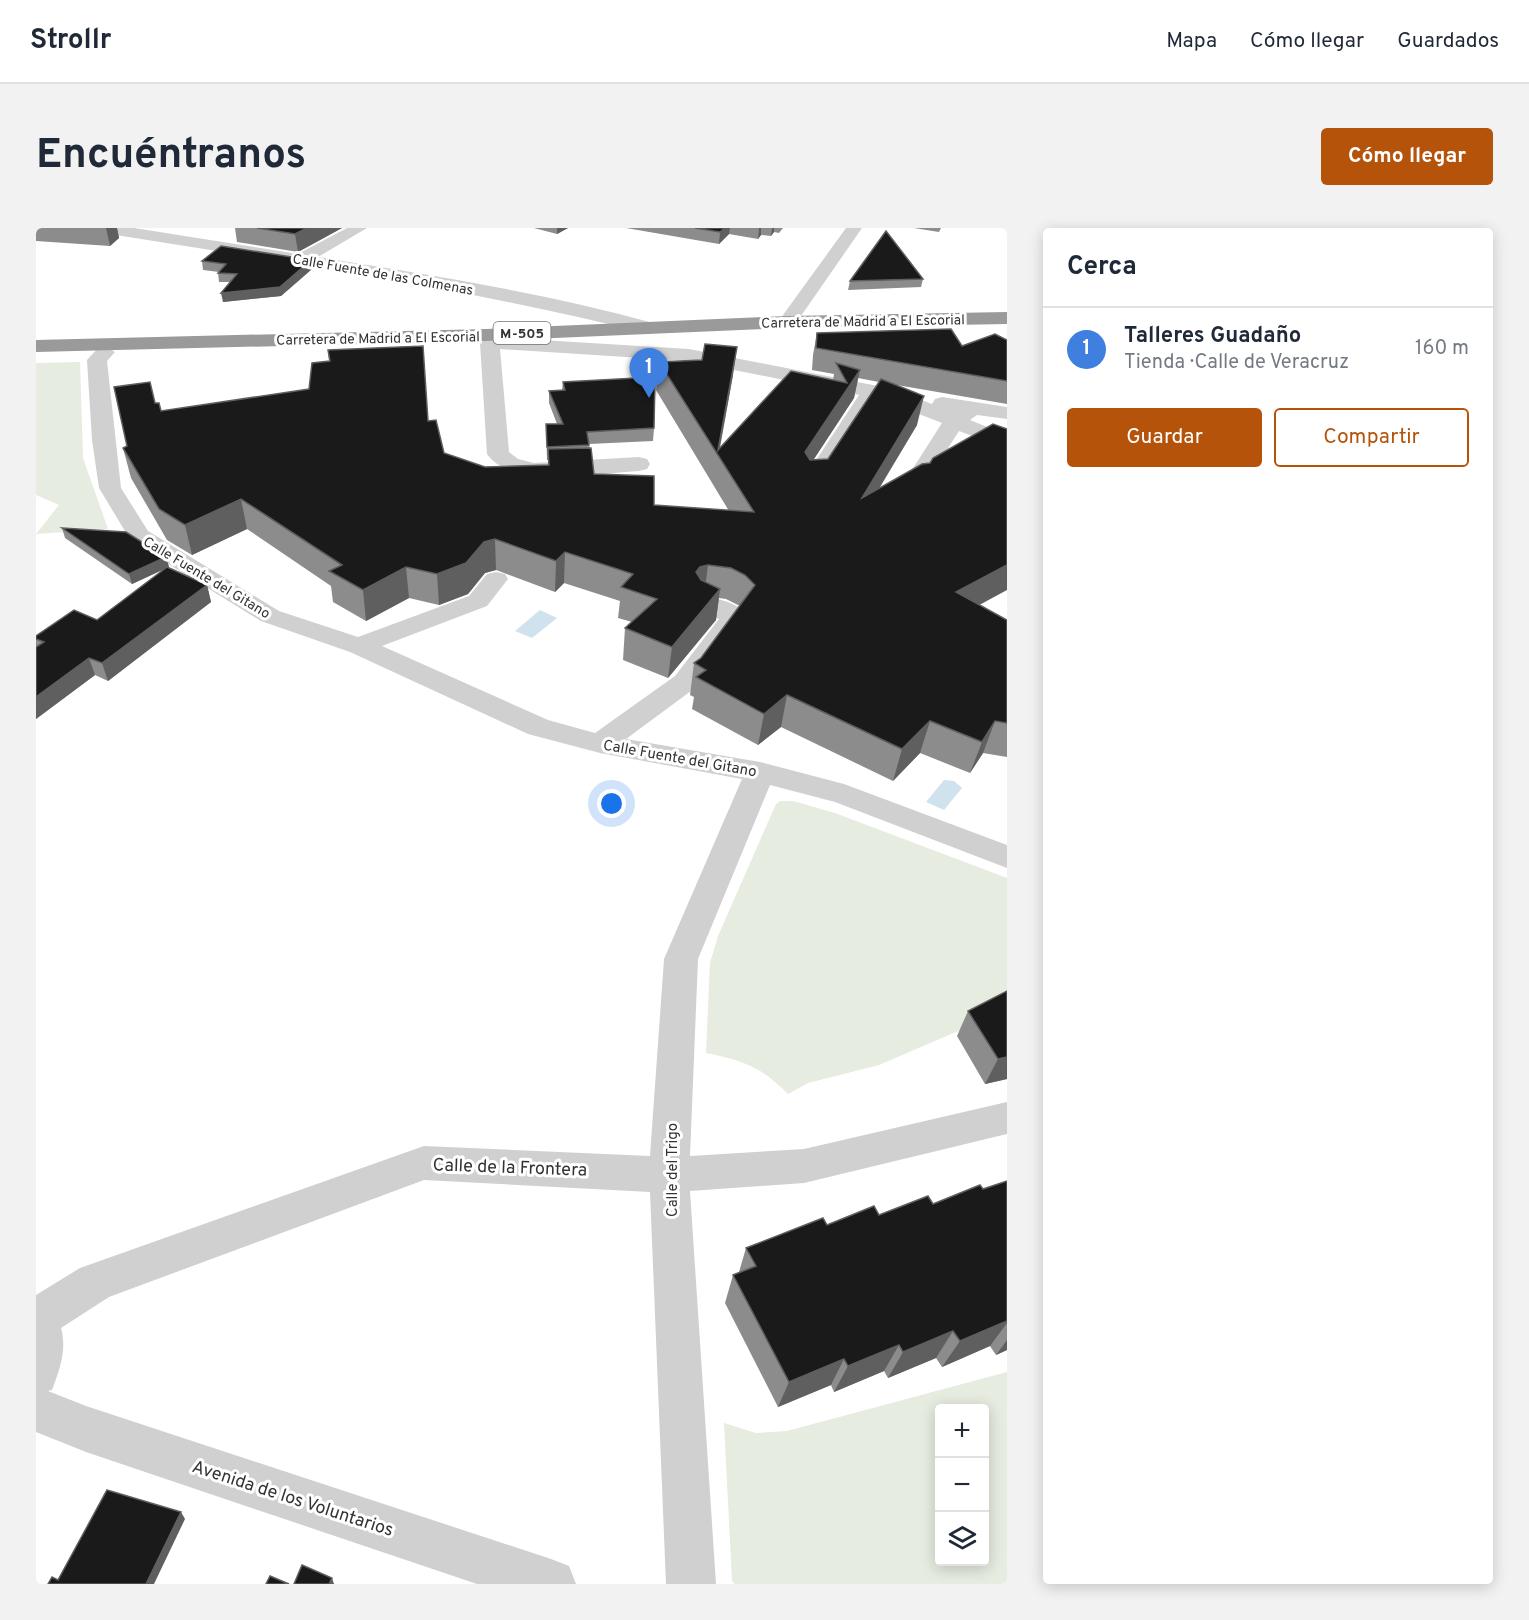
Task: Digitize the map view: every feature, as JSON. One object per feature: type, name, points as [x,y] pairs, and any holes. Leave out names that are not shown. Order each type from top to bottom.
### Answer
[{"type":"highway","name":"Carretera de Madrid a El Escorial","points":[[36,345],[566,331],[787,322],[1007,318]]},
{"type":"highway","name":"Carretera de Madrid a El Escorial","points":[[36,353],[490,344],[855,329],[1007,327]]},
{"type":"street","name":"Calle Fuente de las Colmenas","points":[[103,228],[430,280],[650,328]]},
{"type":"street","points":[[301,259],[359,228]]},
{"type":"street","points":[[787,322],[854,228]]},
{"type":"street","points":[[556,306],[566,331]]},
{"type":"street","points":[[639,464],[534,470],[510,464],[498,453],[490,344],[689,355],[882,393],[1007,413]]},
{"type":"street","name":"Calle Fuente del Gitano","points":[[105,352],[97,360],[103,440],[110,488],[139,536],[270,616],[359,646],[538,727],[600,744],[760,772],[844,794],[1007,857]]},
{"type":"street","points":[[882,393],[1007,443]]},
{"type":"street","points":[[812,483],[882,393]]},
{"type":"street","points":[[912,488],[954,422],[961,414],[974,408]]},
{"type":"street","points":[[359,646],[478,601],[496,579]]},
{"type":"street","points":[[600,744],[685,682],[735,616],[707,604]]},
{"type":"street","name":"Calle del Trigo","points":[[691,1584],[669,1175],[681,959],[760,772]]},
{"type":"street","name":"Calle de la Frontera","points":[[37,1317],[95,1282],[424,1163],[669,1175],[804,1166],[1007,1118]]},
{"type":"street","points":[[36,1374],[43,1343],[37,1317]]},
{"type":"street","name":"Avenida de los Voluntarios","points":[[36,1408],[86,1429],[551,1584]]},
{"type":"shaded area","points":[[80,362],[83,458],[108,529],[36,534],[59,505],[36,495],[36,363]]},
{"type":"shaded area","points":[[780,801],[793,801],[835,813],[1007,878],[1007,1010],[879,1065],[808,1083],[788,1094],[769,1077],[751,1066],[706,1053],[710,963],[718,936],[776,804]]},
{"type":"shaded area","points":[[1007,1372],[1007,1584],[735,1584],[732,1581],[724,1423],[756,1433],[787,1431]]},
{"type":"water","points":[[540,610],[557,618],[532,638],[515,631]]},
{"type":"water","points":[[944,780],[954,781],[962,788],[944,810],[926,802]]},
{"type":"building","points":[[257,228],[307,228],[295,234]]},
{"type":"building","points":[[695,228],[725,228],[720,232]]},
{"type":"building","points":[[886,231],[923,279],[850,281]]},
{"type":"building","points":[[221,246],[311,260],[280,287],[221,293],[237,274],[218,273],[226,264],[202,261]]},
{"type":"building","points":[[951,329],[962,346],[995,334],[1007,340],[1007,381],[816,348],[817,333]]},
{"type":"building","points":[[705,344],[737,347],[718,450],[791,371],[847,383],[836,363],[860,370],[805,452],[810,460],[828,459],[881,379],[924,396],[862,498],[922,464],[930,463],[933,458],[993,424],[1007,429],[1007,565],[956,592],[1007,620],[1007,723],[995,721],[982,742],[930,721],[902,749],[787,695],[764,714],[696,677],[706,670],[694,663],[701,658],[755,585],[745,575],[731,568],[708,565],[700,567],[696,572],[701,580],[720,589],[672,647],[625,628],[657,599],[621,587],[633,574],[565,552],[556,561],[495,539],[484,542],[466,563],[437,574],[406,567],[363,590],[329,571],[342,565],[241,499],[185,525],[159,509],[123,448],[127,446],[114,387],[150,382],[155,403],[159,403],[161,411],[309,389],[312,363],[330,361],[328,350],[423,346],[428,421],[436,420],[444,453],[485,467],[549,465],[548,449],[591,448],[594,474],[654,476],[654,505],[754,512],[659,362],[702,360]]},
{"type":"building","points":[[655,377],[654,428],[587,432],[589,445],[547,447],[546,424],[563,424],[549,391],[565,390],[563,382]]},
{"type":"building","points":[[62,528],[126,532],[166,557],[129,574]]},
{"type":"building","points":[[167,567],[207,585],[102,663],[89,658],[36,697],[36,647],[44,642],[36,639],[36,636],[74,610],[97,620]]},
{"type":"building","points":[[1007,991],[1007,1057],[998,1059],[968,1011]]},
{"type":"building","points":[[1007,1181],[1007,1321],[960,1341],[953,1331],[903,1352],[899,1345],[848,1366],[844,1359],[789,1382],[733,1275],[756,1266],[746,1248],[823,1218],[827,1225],[874,1206],[879,1215],[928,1196],[933,1204],[980,1185],[983,1189]]},
{"type":"building","points":[[107,1490],[181,1512],[146,1584],[48,1584],[52,1577],[58,1580]]},
{"type":"building","points":[[302,1565],[332,1578],[329,1584],[294,1584]]},
{"type":"building","points":[[270,1576],[289,1584],[266,1584]]},
{"type":"place","name":"Talleres Guadaño","points":[[649,398]]}]
